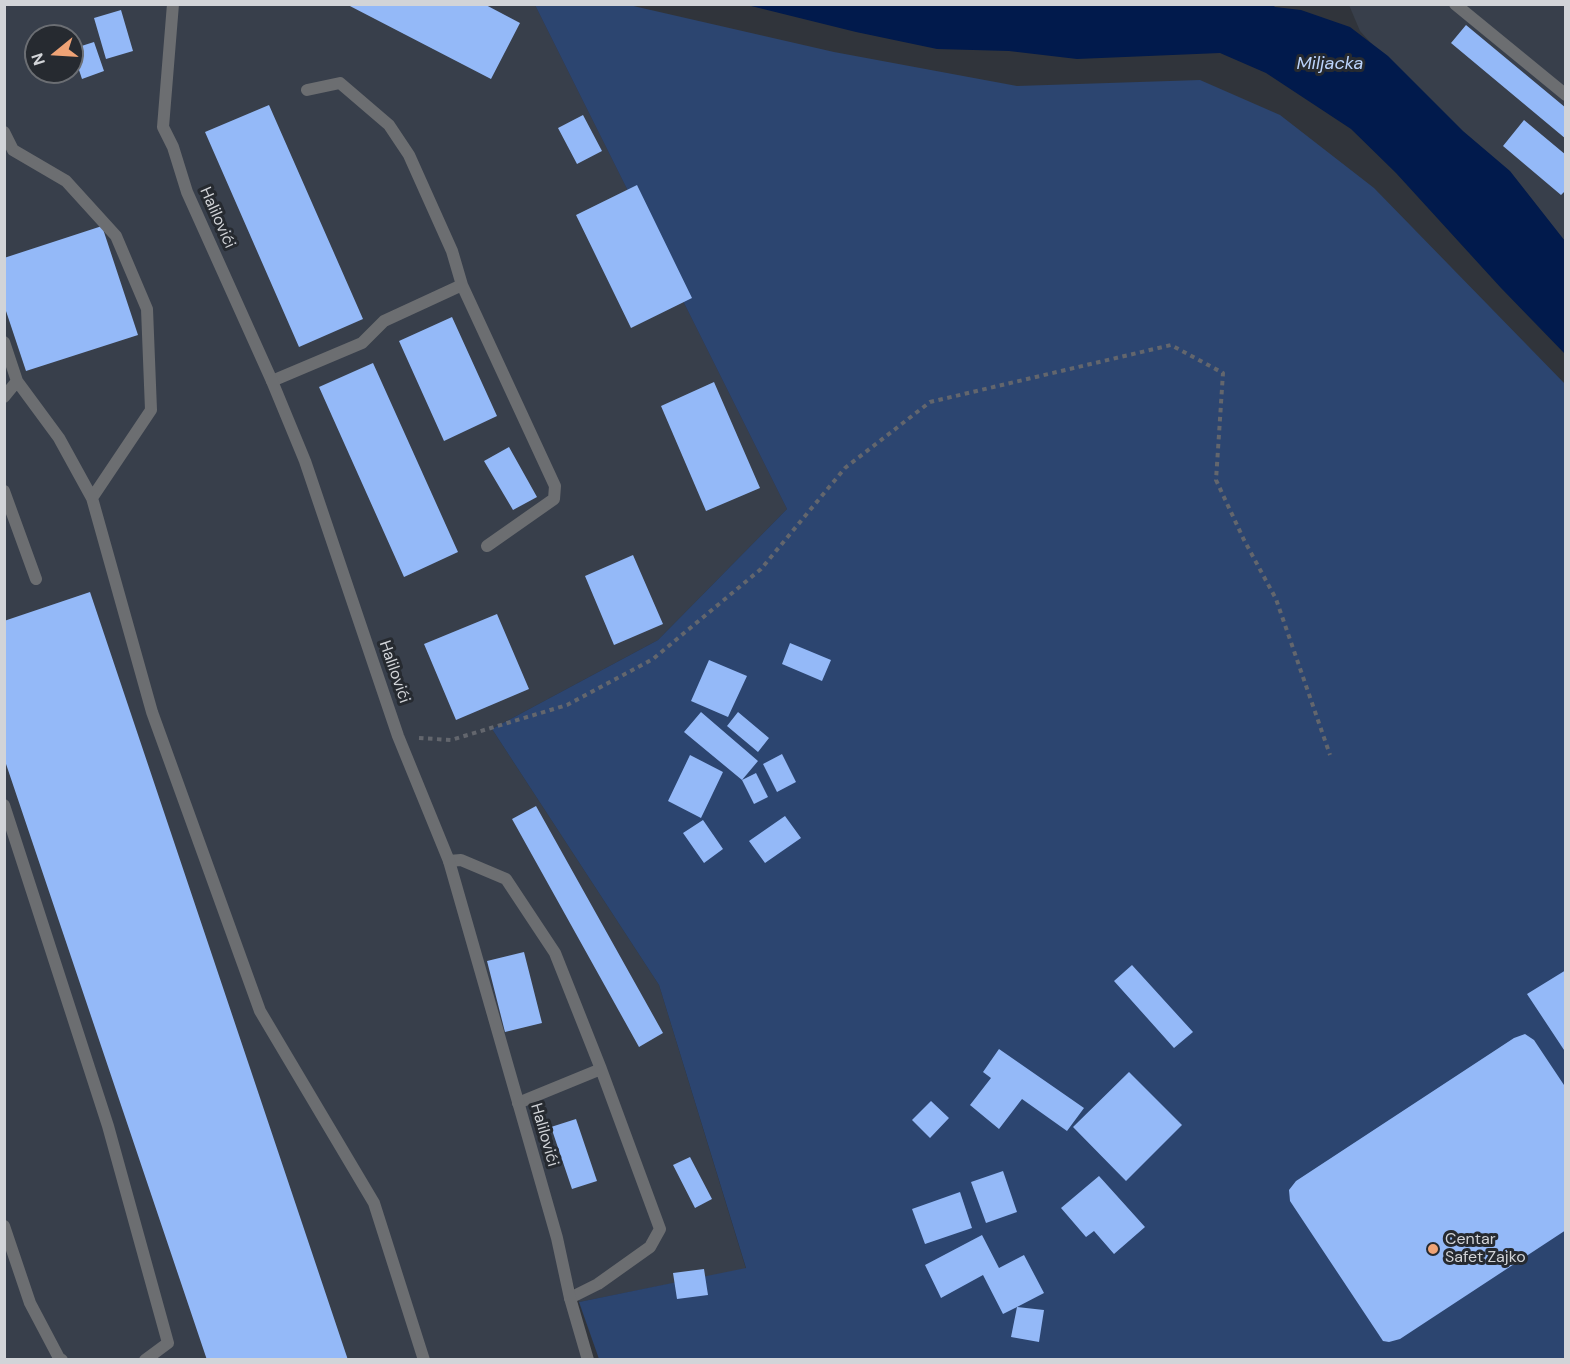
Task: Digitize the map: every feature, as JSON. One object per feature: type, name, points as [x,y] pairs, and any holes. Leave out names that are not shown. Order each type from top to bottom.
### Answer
[{"type":"street","name":"Halilovići","points":[[173,4],[164,127],[173,147],[187,192],[272,381],[305,461],[398,736],[449,861],[559,1248],[570,1298],[588,1359]]},
{"type":"street","points":[[1455,4],[1566,94]]},
{"type":"street","points":[[307,90],[340,83],[389,125],[408,155],[452,251],[462,285],[555,486],[554,499],[487,546]]},
{"type":"street","points":[[4,132],[9,154],[66,182],[116,236],[147,309],[151,410],[92,498]]},
{"type":"street","points":[[272,381],[362,343],[384,321],[462,285]]},
{"type":"street","points":[[4,342],[17,381],[59,438],[92,498],[152,712],[260,1011],[374,1203],[424,1359]]},
{"type":"street","points":[[4,397],[17,381]]},
{"type":"street","points":[[4,491],[36,579]]},
{"type":"street","points":[[4,805],[108,1126],[168,1343],[145,1359]]},
{"type":"street","points":[[449,861],[462,860],[506,879],[555,953],[660,1229],[650,1247],[598,1284],[570,1298]]},
{"type":"street","points":[[518,1103],[601,1069]]},
{"type":"street","points":[[4,1226],[30,1303],[59,1358],[62,1359]]},
{"type":"path","points":[[398,736],[451,740],[567,705],[652,659],[761,569],[845,468],[930,402],[1171,345],[1223,373],[1216,480],[1244,540],[1276,599],[1330,755]]},
{"type":"shaded area","points":[[5,5],[535,5],[787,509],[658,640],[492,729],[659,985],[746,1269],[579,1302],[483,1004],[557,1238],[590,1359],[5,1360]]},
{"type":"shaded area","points":[[535,5],[629,5],[834,52],[1017,86],[1200,80],[1280,115],[1374,188],[1565,384],[1565,1359],[599,1359],[579,1302],[746,1268],[659,985],[492,729],[658,640],[787,509]]},
{"type":"shaded area","points":[[1349,5],[1565,5],[1565,256],[1360,31]]},
{"type":"water","name":"Miljacka","points":[[1272,4],[1275,7],[1301,10],[1350,27],[1388,56],[1463,131],[1510,171],[1565,241],[1565,354],[1396,173],[1351,129],[1266,73],[1220,53],[1077,59],[1009,51],[937,49],[747,5]]},
{"type":"building","points":[[346,4],[484,4],[520,23],[491,79]]},
{"type":"building","points":[[121,10],[133,51],[106,59],[94,18]]},
{"type":"building","points":[[1466,25],[1566,108],[1566,139],[1451,43]]},
{"type":"building","points":[[94,42],[104,71],[84,78],[84,45]]},
{"type":"building","points":[[269,105],[363,319],[299,347],[205,132]]},
{"type":"building","points":[[583,115],[602,151],[577,164],[558,128]]},
{"type":"building","points":[[1524,120],[1566,155],[1566,190],[1561,195],[1503,146]]},
{"type":"building","points":[[637,185],[692,298],[631,328],[576,215]]},
{"type":"building","points":[[102,226],[138,335],[26,371],[4,305],[4,258]]},
{"type":"building","points":[[452,317],[497,416],[444,441],[399,341]]},
{"type":"building","points":[[373,363],[458,552],[404,577],[319,387]]},
{"type":"building","points":[[714,382],[760,488],[706,511],[661,406]]},
{"type":"building","points":[[509,447],[537,497],[513,510],[484,461]]},
{"type":"building","points":[[633,555],[663,624],[614,645],[585,576]]},
{"type":"building","points":[[90,592],[348,1360],[207,1360],[4,758],[4,621]]},
{"type":"building","points":[[497,614],[529,689],[456,720],[424,644]]},
{"type":"building","points":[[790,643],[831,660],[822,681],[782,664]]},
{"type":"building","points":[[709,660],[747,676],[728,717],[691,701]]},
{"type":"building","points":[[701,712],[758,761],[742,780],[684,732]]},
{"type":"building","points":[[738,712],[769,738],[758,752],[727,726]]},
{"type":"building","points":[[782,754],[796,782],[777,792],[763,764]]},
{"type":"building","points":[[690,755],[723,772],[701,818],[668,801]]},
{"type":"building","points":[[756,773],[768,797],[754,804],[742,780]]},
{"type":"building","points":[[536,806],[663,1033],[639,1047],[512,819]]},
{"type":"building","points":[[785,816],[801,838],[765,863],[749,841]]},
{"type":"building","points":[[703,820],[723,849],[704,863],[683,833]]},
{"type":"building","points":[[524,952],[542,1023],[505,1032],[487,961]]},
{"type":"building","points":[[1132,965],[1193,1032],[1174,1048],[1114,981]]},
{"type":"building","points":[[1566,970],[1566,1053],[1527,994]]},
{"type":"building","points":[[1525,1034],[1534,1040],[1566,1088],[1566,1230],[1400,1339],[1383,1341],[1290,1201],[1289,1190],[1296,1181],[1514,1038]]},
{"type":"building","points":[[999,1049],[1084,1108],[1067,1131],[1022,1099],[999,1129],[970,1105],[991,1078],[983,1072]]},
{"type":"building","points":[[1129,1072],[1182,1125],[1126,1181],[1073,1127]]},
{"type":"building","points":[[931,1101],[949,1118],[930,1138],[912,1120]]},
{"type":"building","points":[[576,1119],[597,1181],[572,1189],[551,1127]]},
{"type":"building","points":[[690,1157],[712,1199],[695,1208],[673,1165]]},
{"type":"building","points":[[1003,1171],[1017,1212],[986,1223],[971,1182]]},
{"type":"building","points":[[1099,1176],[1145,1227],[1114,1254],[1094,1231],[1086,1237],[1061,1208]]},
{"type":"building","points":[[960,1192],[972,1228],[925,1244],[912,1209]]},
{"type":"building","points":[[982,1235],[999,1268],[1024,1255],[1044,1293],[1003,1314],[983,1275],[941,1298],[925,1265]]},
{"type":"building","points":[[704,1269],[708,1295],[677,1299],[673,1273]]},
{"type":"building","points":[[1017,1307],[1044,1310],[1039,1342],[1011,1337]]},
{"type":"place","name":"Centar Safet Zajko","points":[[1433,1249]]}]
